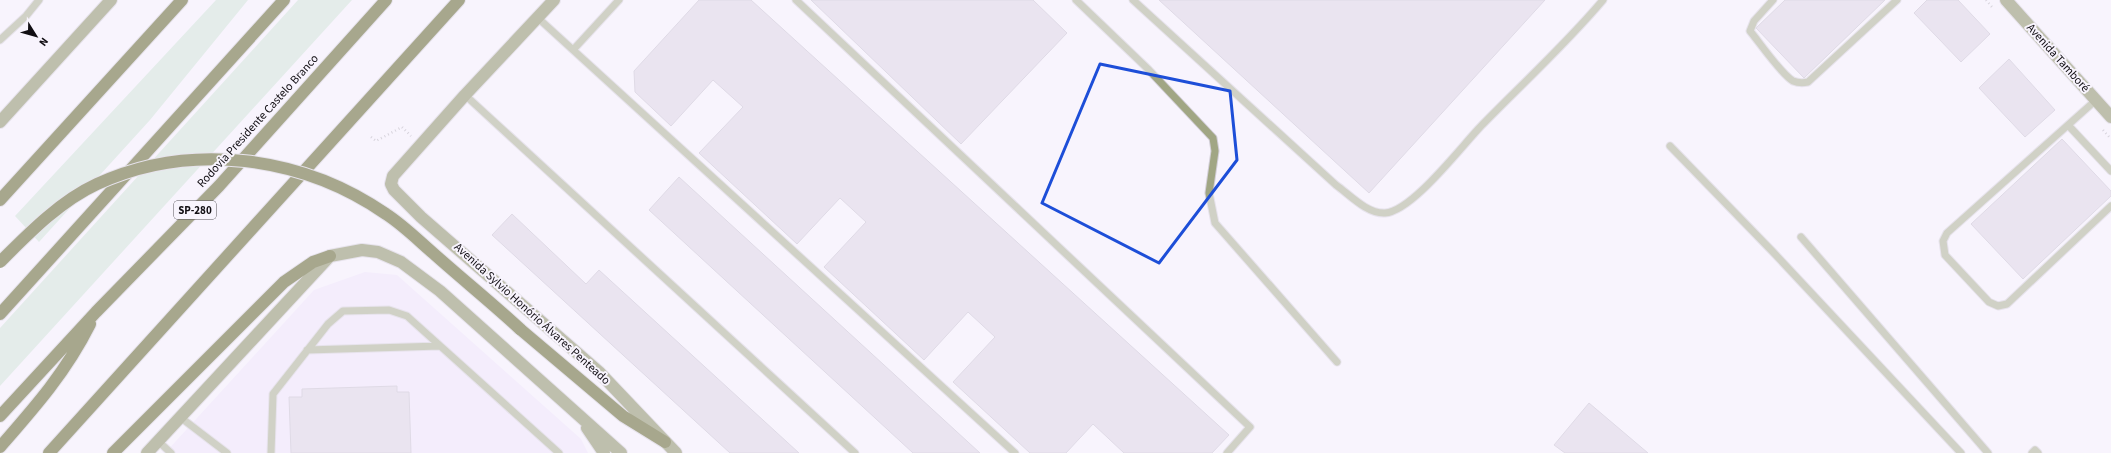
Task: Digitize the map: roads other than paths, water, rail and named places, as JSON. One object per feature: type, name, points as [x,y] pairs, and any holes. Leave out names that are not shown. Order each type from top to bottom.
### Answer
[{"type":"highway","points":[[0,314],[284,0]]},
{"type":"highway","name":"Rodovia Presidente Castelo Branco","points":[[0,416],[96,312],[219,186],[386,0]]},
{"type":"highway","points":[[49,453],[459,0]]},
{"type":"highway","points":[[0,200],[181,1]]},
{"type":"highway","points":[[0,262],[35,227],[96,184],[150,165],[201,158],[255,162],[306,173],[354,194],[387,214],[623,416],[665,442]]},
{"type":"highway","points":[[113,453],[284,282],[313,262],[330,256]]},
{"type":"highway","points":[[0,447],[66,367],[76,352],[96,312]]},
{"type":"street","points":[[0,122],[111,0]]},
{"type":"street","points":[[465,95],[554,0]]},
{"type":"street","name":"Avenida Tamboré","points":[[2006,0],[2111,117]]},
{"type":"street","name":"Avenida Sylvio Honório Álvares Penteado","points":[[465,95],[393,176],[391,184],[394,190],[421,217],[599,372],[676,453]]},
{"type":"street","points":[[147,453],[330,256],[362,250],[378,252],[401,262],[440,291],[621,453]]},
{"type":"street","points":[[576,412],[604,453]]},
{"type":"lane","points":[[0,40],[26,16],[39,0]]},
{"type":"lane","points":[[573,50],[620,0]]},
{"type":"lane","points":[[796,0],[1250,427],[1227,453]]},
{"type":"lane","points":[[1076,0],[1148,69],[1213,138],[1215,151],[1208,193],[1215,223],[1337,362]]},
{"type":"lane","points":[[1133,0],[1336,185],[1367,208],[1386,213],[1403,205],[1446,166],[1482,126],[1567,40],[1603,0]]},
{"type":"lane","points":[[1773,0],[1754,21],[1750,31],[1784,72],[1792,80],[1801,83],[1808,82],[1897,0]]},
{"type":"lane","points":[[538,18],[1015,453]]},
{"type":"lane","points":[[465,95],[855,453]]},
{"type":"lane","points":[[2096,100],[1947,234],[1943,241],[1945,255],[1989,302],[1998,306],[2007,304],[2111,206]]},
{"type":"lane","points":[[2068,125],[2111,171]]},
{"type":"lane","points":[[1670,146],[1773,252],[1961,453]]},
{"type":"lane","points":[[1801,237],[1988,453]]},
{"type":"lane","points":[[271,453],[274,394],[328,324],[343,311],[389,310],[408,316],[559,453]]},
{"type":"lane","points":[[307,350],[440,346]]},
{"type":"lane","points":[[180,417],[227,453]]},
{"type":"lane","points":[[158,441],[172,453]]},
{"type":"lane","points":[[2032,453],[2035,450],[2038,453]]}]
